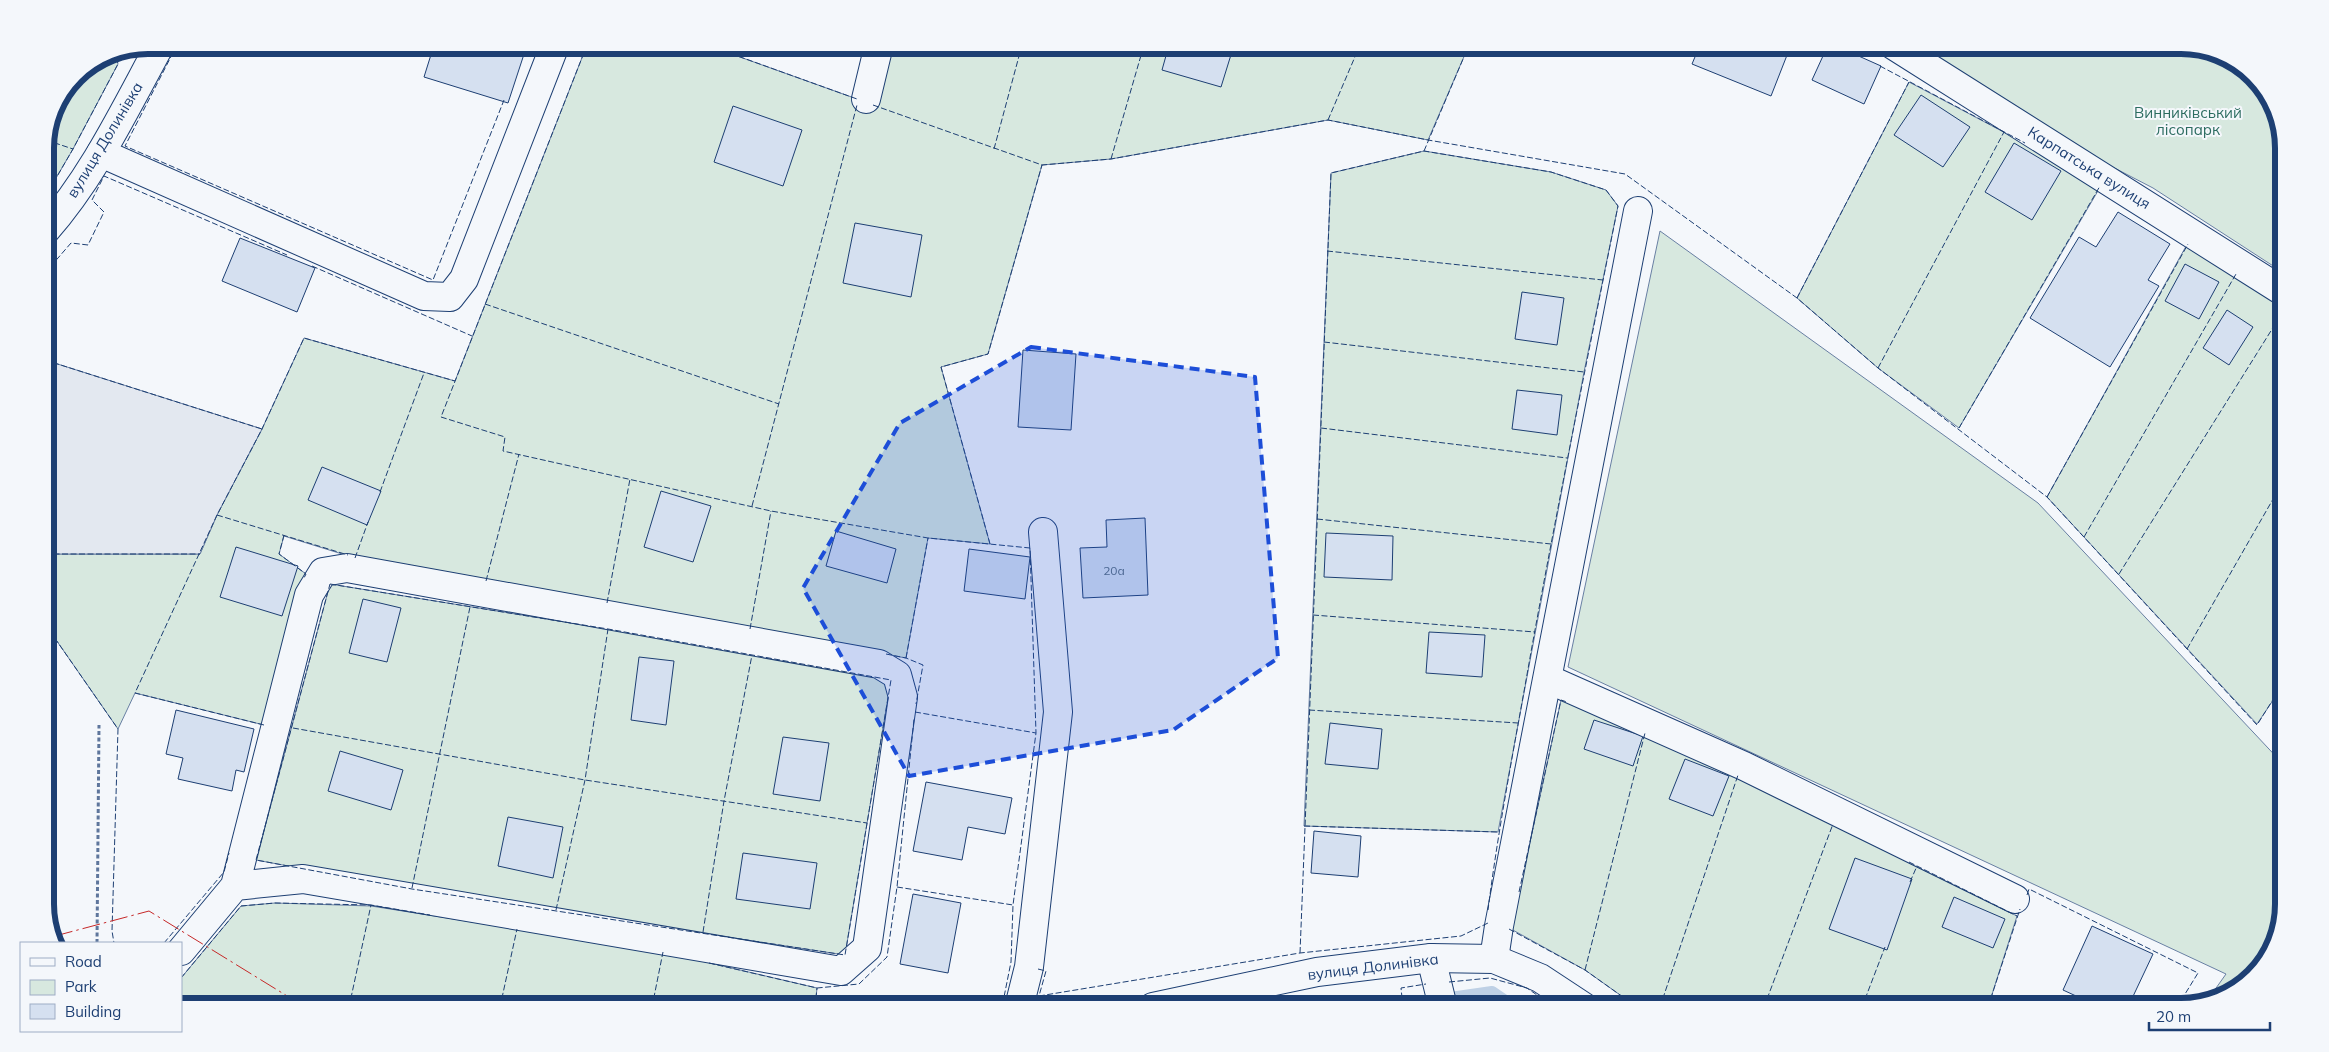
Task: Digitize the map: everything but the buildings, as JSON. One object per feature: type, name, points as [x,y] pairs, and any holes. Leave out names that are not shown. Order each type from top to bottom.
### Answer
[{"type":"street","name":"вулиця Долинівка","points":[[54,221],[101,153],[155,54]]},
{"type":"street","points":[[101,153],[424,296],[450,297],[464,279],[552,54]]},
{"type":"street","points":[[866,99],[877,54]]},
{"type":"street","name":"Карпатська вулиця","points":[[1907,54],[2275,286]]},
{"type":"street","points":[[1494,959],[1638,211]]},
{"type":"street","points":[[1021,998],[1029,967],[1058,712],[1044,532]]},
{"type":"street","points":[[182,951],[235,886],[309,595],[322,572],[347,568],[879,664],[897,675],[903,697],[868,948],[841,972],[302,879],[235,886]]},
{"type":"street","points":[[1548,679],[1744,766],[2015,899]]},
{"type":"street","name":"вулиця Долинівка","points":[[1202,998],[1317,972],[1431,958],[1494,959],[1540,978],[1570,998]]},
{"type":"street","points":[[1431,958],[1441,998]]},
{"type":"path","points":[[97,942],[99,725]]},
{"type":"highlighted area","points":[[1031,347],[1255,377],[1278,658],[1173,730],[909,776],[803,588],[900,423]]},
{"type":"green space","points":[[583,54],[732,54],[871,104],[884,54],[1465,54],[1428,140],[1328,120],[1111,159],[1042,165],[988,354],[941,367],[990,544],[928,538],[906,658],[355,558],[284,536],[279,554],[306,574],[264,725],[135,693],[118,729],[54,637],[54,554],[200,554],[217,515],[262,429],[304,338],[455,381]]},
{"type":"green space","name":"Винниківський лісопарк","points":[[1894,54],[2181,54],[2205,57],[2228,66],[2248,81],[2256,91],[2263,101],[2272,124],[2275,142],[2275,267],[2153,188]]},
{"type":"green space","points":[[117,59],[118,64],[54,182],[54,142],[63,106],[86,77],[106,63]]},
{"type":"green space","points":[[1909,82],[2102,184],[1959,428],[1878,368],[1797,298]]},
{"type":"green space","points":[[1424,151],[1551,172],[1606,190],[1618,206],[1584,372],[1498,832],[1304,826],[1331,173]]},
{"type":"green space","points":[[1660,231],[2038,503],[2275,755],[2275,910],[2268,940],[2263,951],[2248,971],[2223,989],[2213,992],[2226,974],[1568,667]]},
{"type":"green space","points":[[2190,239],[2275,298],[2275,697],[2257,724],[2047,497]]},
{"type":"green space","points":[[330,584],[608,629],[891,680],[845,955],[412,889],[256,860]]},
{"type":"green space","points":[[1561,700],[1645,732],[2017,916],[1991,998],[1624,998],[1585,970],[1511,929]]},
{"type":"green space","points":[[275,903],[371,906],[663,952],[817,988],[816,998],[182,998],[182,977],[241,906]]},
{"type":"shaded area","points":[[54,363],[262,429],[217,515],[200,554],[54,554]]},
{"type":"waterway","points":[[1450,998],[1492,992],[1501,998]]},
{"type":"fence","points":[[172,54],[125,146],[433,280],[504,100]]},
{"type":"fence","points":[[583,54],[441,417],[505,437],[503,451],[771,511],[928,538],[1030,548],[1036,733],[1013,905],[1011,962],[1004,998]]},
{"type":"fence","points":[[732,54],[857,99]]},
{"type":"fence","points":[[994,149],[1020,54]]},
{"type":"fence","points":[[1111,159],[1141,54]]},
{"type":"fence","points":[[1328,120],[1356,54]]},
{"type":"fence","points":[[1424,151],[1465,54]]},
{"type":"fence","points":[[1858,54],[1862,56]]},
{"type":"fence","points":[[54,182],[118,64],[117,59]]},
{"type":"fence","points":[[1880,66],[2025,143]]},
{"type":"fence","points":[[1797,298],[1909,82]]},
{"type":"fence","points":[[752,506],[857,105]]},
{"type":"fence","points":[[873,105],[1042,165],[1111,159],[1328,120],[1428,140],[1625,174],[1797,298],[1878,368],[2047,497],[2257,725],[2275,696]]},
{"type":"fence","points":[[1878,368],[2004,132]]},
{"type":"fence","points":[[54,143],[73,149]]},
{"type":"fence","points":[[1300,953],[1331,173],[1424,151],[1551,172],[1606,190],[1618,206],[1541,596],[1502,813],[1488,910]]},
{"type":"fence","points":[[990,544],[941,367],[988,354],[1042,165]]},
{"type":"fence","points":[[54,263],[71,243],[88,245],[104,212],[92,200],[104,176],[287,255]]},
{"type":"fence","points":[[1959,428],[2100,186]]},
{"type":"fence","points":[[2047,497],[2188,244]]},
{"type":"fence","points":[[1327,251],[1603,280]]},
{"type":"fence","points":[[312,266],[472,336]]},
{"type":"fence","points":[[2084,537],[2236,274]]},
{"type":"fence","points":[[485,304],[779,404]]},
{"type":"fence","points":[[2119,574],[2275,324]]},
{"type":"fence","points":[[264,725],[135,693],[217,515],[262,429],[304,338],[455,381]]},
{"type":"fence","points":[[1324,342],[1584,372]]},
{"type":"fence","points":[[54,363],[262,429]]},
{"type":"fence","points":[[380,492],[424,373]]},
{"type":"fence","points":[[1321,428],[1567,458]]},
{"type":"fence","points":[[486,581],[519,454]]},
{"type":"fence","points":[[607,603],[630,479]]},
{"type":"fence","points":[[2187,649],[2275,496]]},
{"type":"fence","points":[[750,629],[771,511]]},
{"type":"fence","points":[[217,515],[348,555]]},
{"type":"fence","points":[[1317,519],[1551,544]]},
{"type":"fence","points":[[355,558],[368,522]]},
{"type":"fence","points":[[284,535],[279,554],[306,574],[304,578]]},
{"type":"fence","points":[[906,658],[928,538]]},
{"type":"fence","points":[[54,554],[200,554]]},
{"type":"fence","points":[[330,584],[608,629],[891,680],[845,955],[412,889],[256,860],[330,584]]},
{"type":"fence","points":[[412,888],[470,607]]},
{"type":"fence","points":[[1313,615],[1535,632]]},
{"type":"fence","points":[[556,910],[585,780],[608,629]]},
{"type":"fence","points":[[54,637],[118,729],[112,931],[114,942]]},
{"type":"fence","points":[[886,654],[906,658],[923,665],[916,704]]},
{"type":"fence","points":[[703,932],[724,801],[752,655]]},
{"type":"fence","points":[[1519,892],[1561,700],[1567,702]]},
{"type":"fence","points":[[1309,710],[1518,723]]},
{"type":"fence","points":[[915,712],[1036,733]]},
{"type":"fence","points":[[709,963],[817,988],[859,984],[887,957],[897,887],[914,719]]},
{"type":"fence","points":[[293,728],[585,780],[867,823]]},
{"type":"fence","points":[[1585,970],[1645,733]]},
{"type":"fence","points":[[1663,998],[1738,775]]},
{"type":"fence","points":[[1767,998],[1833,824]]},
{"type":"fence","points":[[1304,826],[1498,832]]},
{"type":"fence","points":[[165,942],[224,872],[229,853]]},
{"type":"fence","points":[[1909,862],[2017,916]]},
{"type":"fence","points":[[1910,882],[1917,866]]},
{"type":"fence","points":[[897,887],[1013,905]]},
{"type":"fence","points":[[2027,895],[2029,889],[2198,973],[2183,998]]},
{"type":"fence","points":[[182,977],[241,906],[275,903],[371,905],[430,915]]},
{"type":"fence","points":[[351,998],[371,905]]},
{"type":"fence","points":[[1991,998],[2020,909]]},
{"type":"fence","points":[[1038,969],[1046,971],[1039,996],[1300,953],[1461,936],[1488,923]]},
{"type":"fence","points":[[502,998],[517,929]]},
{"type":"fence","points":[[1509,929],[1585,970],[1624,998]]},
{"type":"fence","points":[[1865,998],[1885,947]]},
{"type":"fence","points":[[654,998],[663,952]]},
{"type":"fence","points":[[1449,982],[1490,978],[1527,988],[1541,998]]},
{"type":"fence","points":[[1402,998],[1401,988],[1426,984]]},
{"type":"fence","points":[[816,998],[817,988]]},
{"type":"power","points":[[59,935],[149,911],[290,998]]}]
